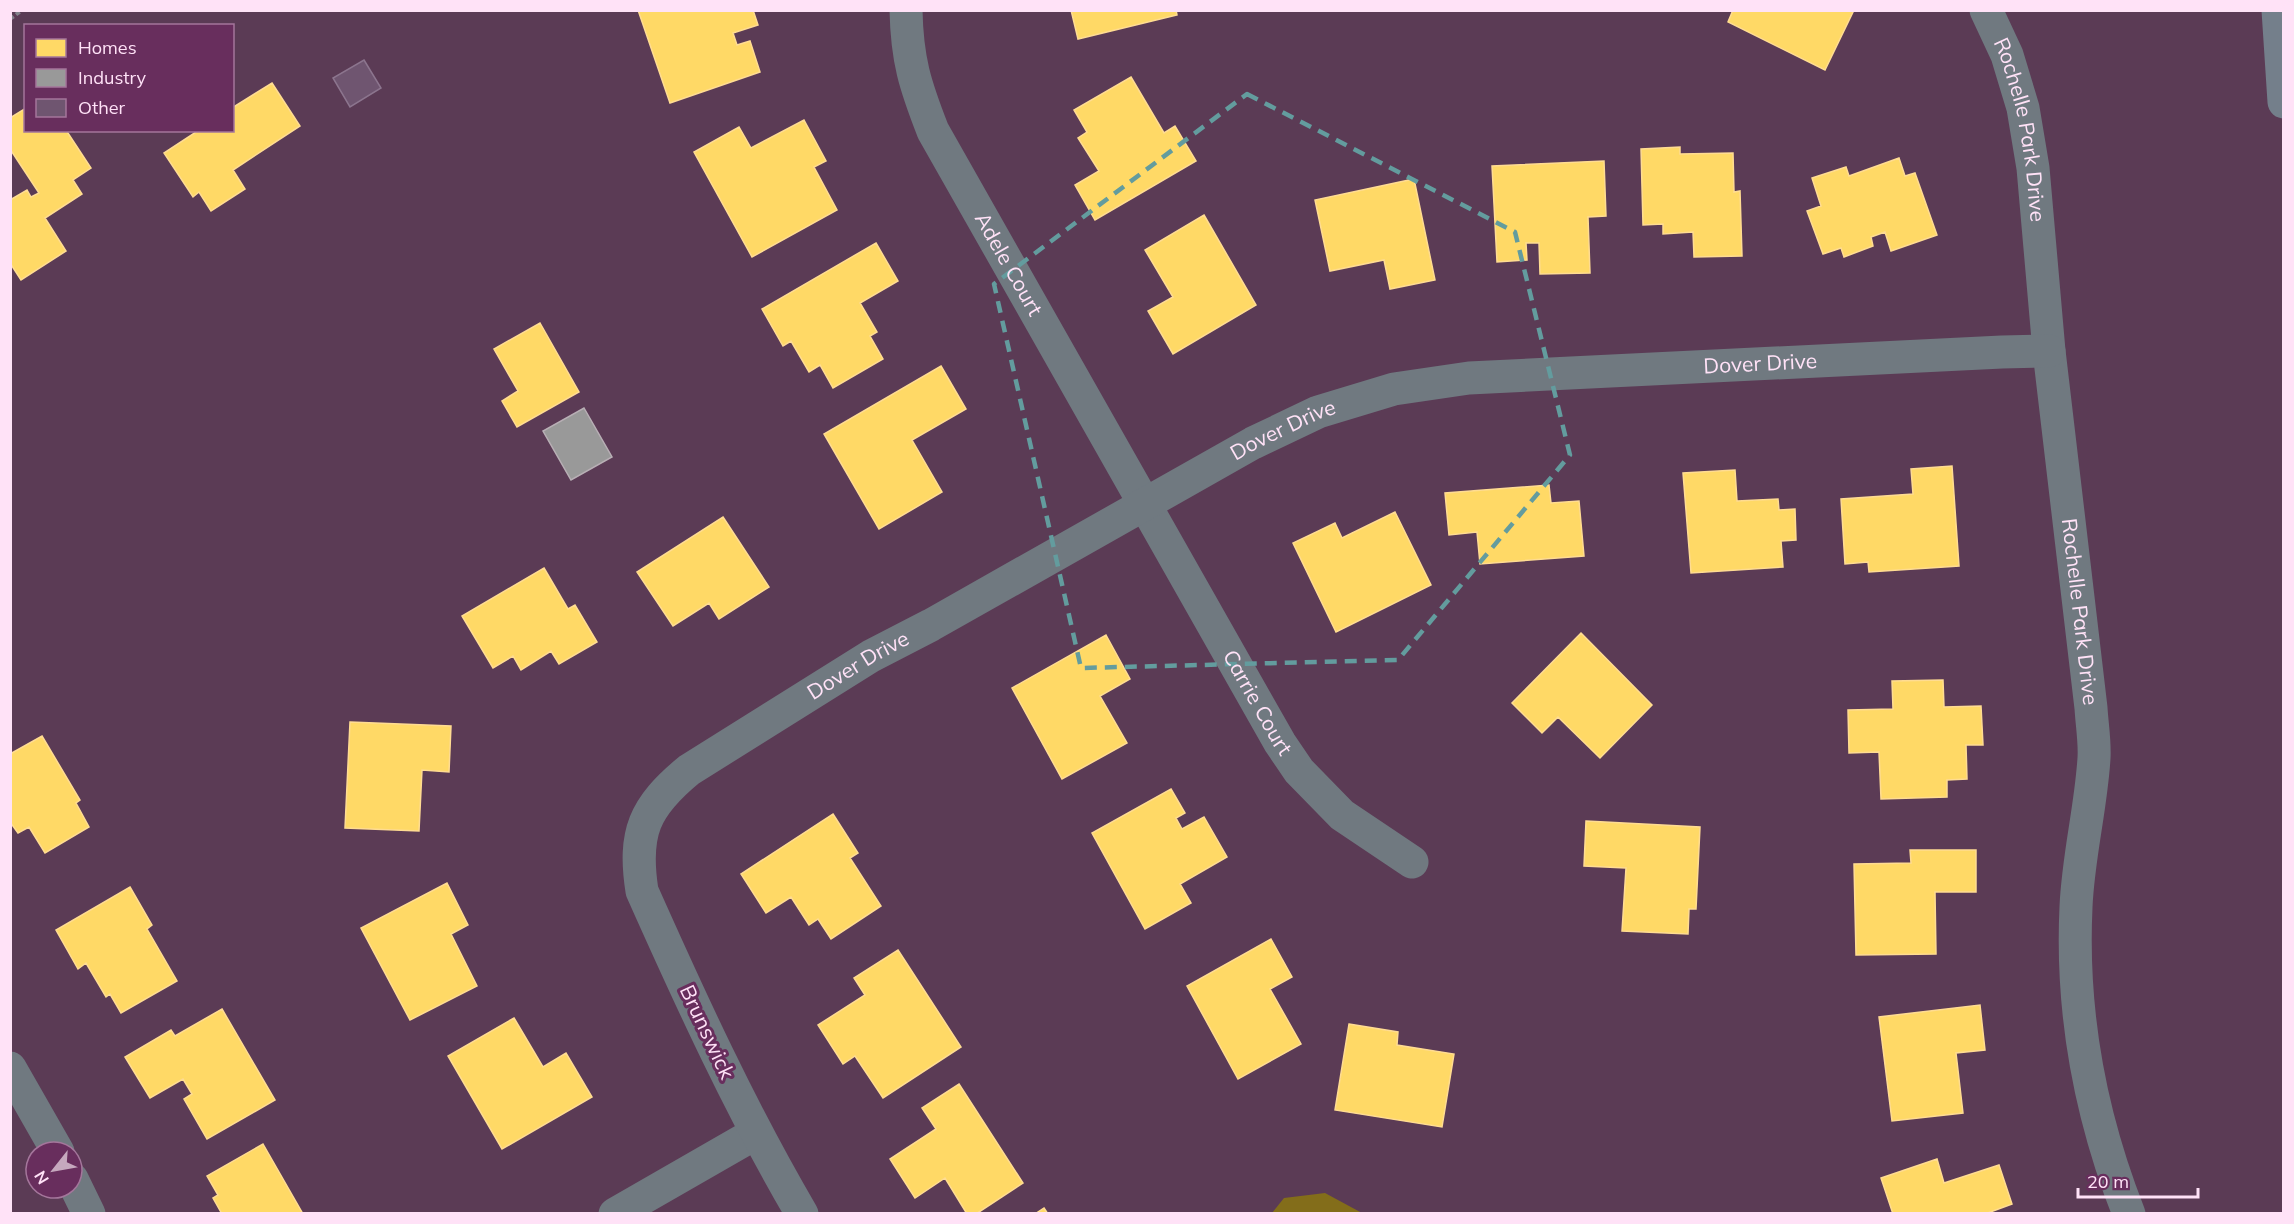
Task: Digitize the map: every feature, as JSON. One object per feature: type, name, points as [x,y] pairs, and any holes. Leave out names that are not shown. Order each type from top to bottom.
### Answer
[{"type":"highway","points":[[2278,10],[2283,102]]},
{"type":"street","name":"Adele Court","points":[[906,10],[907,47],[916,89],[933,131],[1145,504]]},
{"type":"street","name":"Rochelle Park Drive","points":[[1986,10],[2007,55],[2023,108],[2033,168],[2049,351],[2091,708],[2094,757],[2076,906],[2076,992],[2082,1045],[2095,1112],[2111,1166],[2129,1214]]},
{"type":"street","name":"Dover Drive","points":[[639,842],[648,814],[666,789],[689,770],[871,656],[931,625],[1253,443],[1318,412],[1394,389],[1469,378],[2049,351]]},
{"type":"street","name":"Carrie Court","points":[[1145,504],[1280,743],[1299,771],[1342,815],[1413,862]]},
{"type":"street","name":"Brunswick","points":[[639,842],[638,864],[642,891],[713,1048],[756,1133],[802,1214]]},
{"type":"street","points":[[10,1068],[51,1140]]},
{"type":"street","points":[[615,1214],[756,1133]]},
{"type":"street","points":[[82,1200],[89,1214]]},
{"type":"path","points":[[10,20],[22,10]]},
{"type":"highlighted area","points":[[1247,94],[1515,232],[1570,455],[1398,660],[1081,668],[994,284]]},
{"type":"shaded area","points":[[1325,1193],[1362,1213],[1272,1213],[1284,1198]]},
{"type":"building: Homes","points":[[638,10],[753,10],[758,25],[733,33],[737,45],[750,41],[760,72],[670,103]]},
{"type":"building: Homes","points":[[1071,10],[1176,10],[1177,15],[1078,39]]},
{"type":"building: Homes","points":[[1733,10],[1854,10],[1825,70],[1728,22]]},
{"type":"building: Homes","points":[[1131,77],[1164,133],[1175,126],[1196,161],[1095,220],[1075,185],[1099,171],[1078,138],[1087,132],[1074,110]]},
{"type":"building: Homes","points":[[272,83],[300,126],[233,170],[245,189],[211,211],[199,192],[193,197],[164,153],[196,132],[234,132],[234,107]]},
{"type":"building: Homes","points":[[24,109],[24,132],[67,132],[91,168],[73,180],[82,194],[45,218],[66,251],[21,280],[10,263],[10,200],[27,190],[31,197],[39,193],[10,149],[10,118]]},
{"type":"building: Homes","points":[[804,120],[826,161],[814,167],[837,210],[752,257],[694,152],[739,127],[751,148]]},
{"type":"building: Homes","points":[[1680,147],[1680,154],[1733,153],[1734,192],[1740,191],[1742,256],[1694,257],[1693,232],[1663,234],[1663,224],[1643,225],[1641,149]]},
{"type":"building: Homes","points":[[1899,158],[1905,176],[1915,173],[1937,235],[1891,251],[1885,232],[1871,237],[1873,246],[1844,257],[1841,248],[1823,254],[1807,211],[1821,206],[1812,178],[1846,167],[1849,176]]},
{"type":"building: Homes","points":[[1604,161],[1606,216],[1588,217],[1590,273],[1540,274],[1539,243],[1526,243],[1527,260],[1497,262],[1492,166]]},
{"type":"building: Homes","points":[[1414,179],[1435,280],[1390,289],[1384,260],[1330,271],[1315,200]]},
{"type":"building: Homes","points":[[1204,215],[1256,305],[1173,354],[1148,311],[1173,297],[1145,250]]},
{"type":"building: Homes","points":[[876,243],[898,281],[860,303],[877,332],[870,336],[883,359],[833,388],[820,365],[809,372],[791,341],[783,346],[762,309]]},
{"type":"building: Homes","points":[[540,323],[579,392],[517,427],[502,401],[518,391],[494,349]]},
{"type":"building: Homes","points":[[941,366],[966,409],[912,440],[942,492],[879,529],[824,434]]},
{"type":"building: Homes","points":[[1952,466],[1959,566],[1869,572],[1868,562],[1845,564],[1841,499],[1913,494],[1911,469]]},
{"type":"building: Homes","points":[[1735,470],[1737,501],[1778,499],[1779,510],[1795,509],[1796,540],[1781,541],[1783,567],[1691,573],[1683,473]]},
{"type":"building: Homes","points":[[1549,485],[1551,503],[1579,501],[1584,556],[1480,564],[1477,532],[1449,535],[1445,493]]},
{"type":"building: Homes","points":[[1395,512],[1431,585],[1336,632],[1293,543],[1335,523],[1342,538]]},
{"type":"building: Homes","points":[[723,517],[769,587],[719,619],[709,603],[673,626],[637,572]]},
{"type":"building: Homes","points":[[544,568],[568,609],[575,605],[597,642],[559,664],[551,651],[521,670],[513,656],[493,668],[462,616]]},
{"type":"building: Homes","points":[[1581,633],[1652,705],[1600,758],[1558,717],[1542,733],[1512,703]]},
{"type":"building: Homes","points":[[1106,635],[1130,679],[1100,696],[1127,743],[1062,779],[1012,688]]},
{"type":"building: Homes","points":[[1943,680],[1944,707],[1981,706],[1983,745],[1966,745],[1967,779],[1947,780],[1947,797],[1881,799],[1879,752],[1849,753],[1848,710],[1893,709],[1892,681]]},
{"type":"building: Homes","points":[[350,722],[451,726],[449,772],[422,770],[419,831],[345,828]]},
{"type":"building: Homes","points":[[42,736],[80,800],[76,803],[89,827],[45,853],[29,827],[18,833],[10,822],[10,754]]},
{"type":"building: Homes","points":[[1171,789],[1185,813],[1176,818],[1182,829],[1204,817],[1227,857],[1180,884],[1191,903],[1145,929],[1092,833]]},
{"type":"building: Homes","points":[[833,814],[858,853],[850,858],[881,906],[831,939],[818,919],[809,925],[791,897],[766,913],[741,874]]},
{"type":"building: Homes","points":[[1586,821],[1700,827],[1696,909],[1689,909],[1688,934],[1622,931],[1626,868],[1584,866]]},
{"type":"building: Homes","points":[[1910,850],[1976,850],[1976,892],[1935,892],[1936,954],[1856,955],[1854,864],[1911,863]]},
{"type":"building: Homes","points":[[447,883],[468,925],[451,934],[477,986],[410,1020],[361,928]]},
{"type":"building: Homes","points":[[130,887],[152,925],[147,929],[177,981],[121,1013],[110,994],[106,997],[86,963],[78,969],[56,930]]},
{"type":"building: Homes","points":[[1271,939],[1292,977],[1270,989],[1301,1044],[1238,1079],[1187,986]]},
{"type":"building: Homes","points":[[898,950],[961,1047],[883,1098],[855,1056],[843,1064],[818,1025],[865,995],[854,978]]},
{"type":"building: Homes","points":[[1980,1005],[1985,1050],[1956,1053],[1963,1113],[1892,1121],[1879,1017]]},
{"type":"building: Homes","points":[[222,1009],[275,1100],[207,1139],[184,1099],[192,1094],[183,1079],[150,1098],[125,1057],[171,1030],[175,1036]]},
{"type":"building: Homes","points":[[514,1018],[543,1067],[566,1053],[592,1097],[502,1149],[448,1056]]},
{"type":"building: Homes","points":[[1349,1024],[1398,1032],[1397,1045],[1454,1054],[1442,1127],[1335,1110]]},
{"type":"building: Homes","points":[[959,1084],[1023,1183],[976,1214],[967,1214],[945,1178],[915,1198],[890,1159],[936,1129],[922,1108]]},
{"type":"building: Homes","points":[[263,1144],[303,1214],[222,1214],[213,1198],[218,1195],[207,1176]]},
{"type":"building: Homes","points":[[1937,1159],[1944,1183],[1999,1165],[2012,1204],[1985,1214],[1893,1214],[1881,1178]]},
{"type":"building: Homes","points":[[1044,1208],[1048,1214],[1035,1214]]},
{"type":"building: Industry","points":[[584,408],[612,457],[571,480],[543,431]]},
{"type":"building: Other","points":[[364,60],[381,88],[350,107],[333,78]]}]
